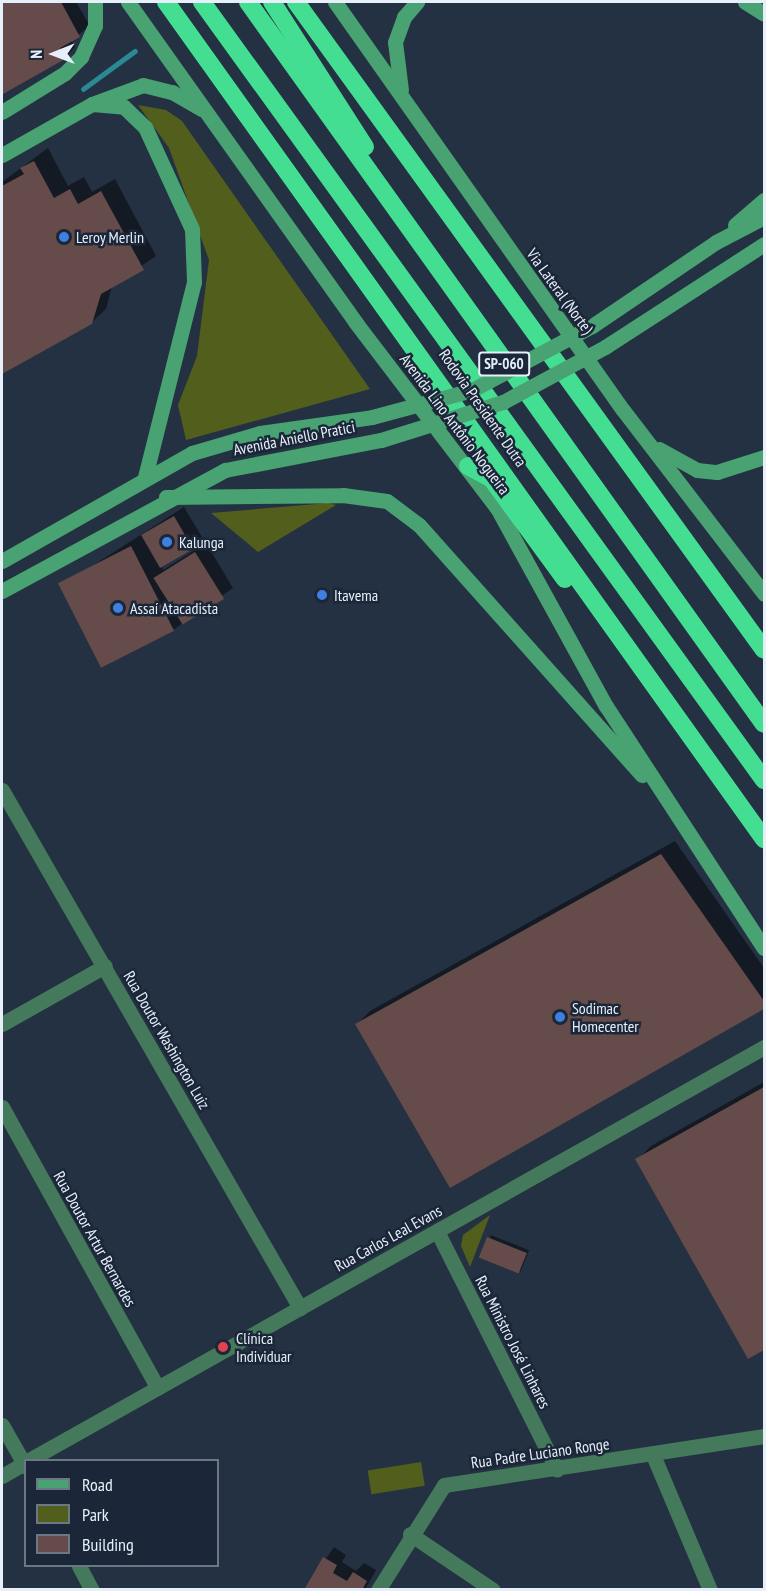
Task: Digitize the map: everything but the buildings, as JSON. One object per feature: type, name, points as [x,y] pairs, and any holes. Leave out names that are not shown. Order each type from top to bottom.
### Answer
[{"type":"highway","name":"Rodovia Presidente Dutra","points":[[166,2],[765,838]]},
{"type":"highway","name":"Rodovia Presidente Dutra","points":[[202,2],[765,780]]},
{"type":"highway","name":"SP-060","points":[[248,2],[474,322],[765,724]]},
{"type":"highway","name":"SP-060","points":[[272,2],[474,322]]},
{"type":"highway","name":"SP-060","points":[[296,2],[765,650]]},
{"type":"highway","points":[[468,466],[491,478],[599,626],[631,652]]},
{"type":"highway","points":[[738,687],[765,710]]},
{"type":"main road","points":[[2,112],[65,73],[81,57],[95,26],[95,2]]},
{"type":"main road","name":"Avenida Lino Antônio Nogueira","points":[[128,2],[356,323],[468,466],[536,571],[606,706],[655,786],[765,948]]},
{"type":"main road","name":"Via Lateral (Norte)","points":[[335,2],[408,110],[623,410],[765,594]]},
{"type":"main road","points":[[408,110],[395,72],[395,42],[404,17],[417,2]]},
{"type":"main road","points":[[2,155],[93,104],[143,85],[172,92],[207,112]]},
{"type":"main road","points":[[93,104],[124,107],[145,127],[192,229],[194,282],[145,477]]},
{"type":"main road","points":[[716,242],[765,200]]},
{"type":"main road","points":[[716,242],[765,217]]},
{"type":"main road","name":"Avenida Aniello Pratici","points":[[2,561],[145,477],[234,439],[372,417],[466,392],[522,368],[592,326],[716,242]]},
{"type":"main road","name":"Avenida Aniello Pratici","points":[[2,591],[166,497],[225,470],[269,457],[381,440],[502,402],[605,347],[765,244]]},
{"type":"main road","points":[[623,410],[663,452],[697,470],[731,470],[765,457]]},
{"type":"main road","points":[[166,497],[343,495],[387,501],[419,525],[499,620],[655,786]]},
{"type":"street","name":"Rua Doutor Washington Luiz","points":[[2,790],[300,1308]]},
{"type":"street","points":[[2,1024],[105,966]]},
{"type":"street","name":"Rua Carlos Leal Evans","points":[[33,1459],[765,1047]]},
{"type":"street","name":"Rua Doutor Artur Bernardes","points":[[2,1107],[158,1388]]},
{"type":"street","name":"Rua Ministro José Linhares","points":[[437,1231],[557,1470]]},
{"type":"street","points":[[2,1425],[24,1460]]},
{"type":"street","name":"Rua Padre Luciano Ronge","points":[[378,1590],[410,1534],[444,1485],[557,1470],[765,1436]]},
{"type":"street","points":[[653,1455],[710,1590]]},
{"type":"street","name":"Rua Carlos Leal Evans","points":[[2,1476],[24,1464]]},
{"type":"street","points":[[410,1534],[494,1590]]},
{"type":"street","points":[[80,1567],[92,1590]]},
{"type":"green space","points":[[138,105],[166,110],[182,121],[370,389],[186,440],[178,405],[197,356],[209,260],[169,148]]},
{"type":"green space","points":[[328,503],[336,505],[258,552],[211,513]]},
{"type":"green space","points":[[490,1215],[470,1267],[461,1246],[463,1235]]},
{"type":"green space","points":[[421,1462],[425,1486],[371,1494],[368,1470]]},
{"type":"waterway","points":[[83,89],[135,51]]},
{"type":"place","name":"Leroy Merlin","points":[[64,237]]},
{"type":"place","name":"Kalunga","points":[[167,542]]},
{"type":"place","name":"Itavema","points":[[322,595]]},
{"type":"place","name":"Assaí Atacadista","points":[[118,608]]},
{"type":"place","name":"Sodimac Homecenter","points":[[560,1017]]},
{"type":"place","name":"Clínica Individuar","points":[[223,1347]]}]
